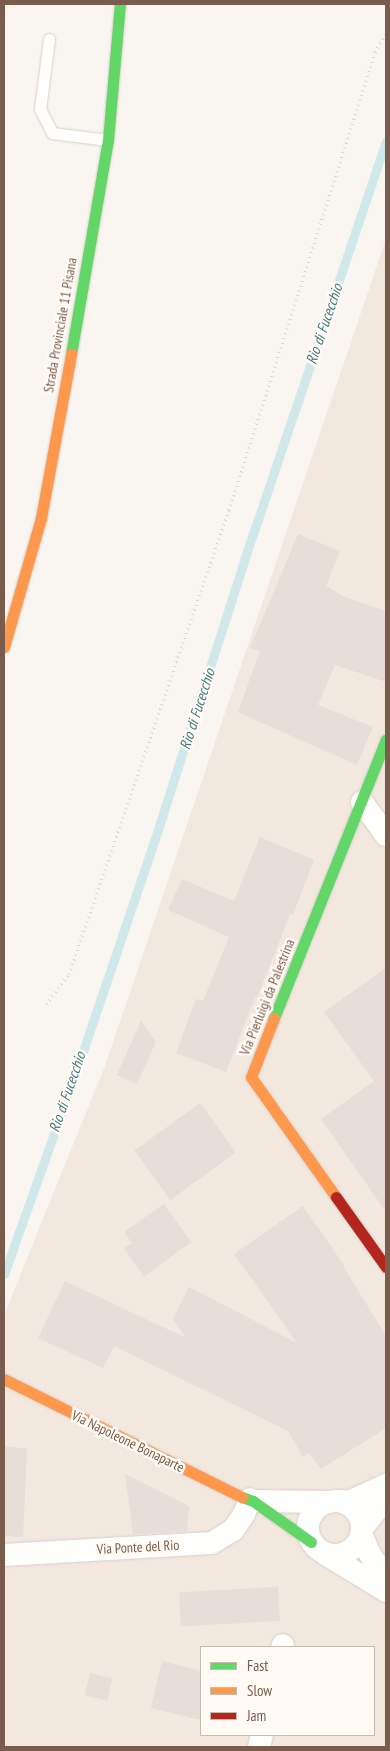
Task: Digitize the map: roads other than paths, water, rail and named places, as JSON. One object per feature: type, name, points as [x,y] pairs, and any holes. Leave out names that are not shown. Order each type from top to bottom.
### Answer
[{"type":"street","name":"Strada Provinciale 11 Pisana","points":[[4,647],[41,518],[108,140],[120,4]]},
{"type":"street","name":"Via Pierluigi da Palestrina","points":[[386,740],[252,1077],[386,1267]]},
{"type":"street","points":[[362,802],[386,835]]},
{"type":"street","name":"Via Napoleone Bonaparte","points":[[6,1380],[230,1492],[252,1500],[318,1548],[386,1591]]},
{"type":"street","points":[[386,1485],[349,1502],[335,1501],[321,1504],[310,1517],[308,1534],[318,1548],[340,1555],[347,1553],[354,1548],[362,1531],[386,1498]]},
{"type":"street","name":"Via Napoleone Bonaparte","points":[[252,1500],[335,1501]]},
{"type":"street","name":"Via Ponte del Rio","points":[[4,1555],[212,1543],[226,1536],[232,1530],[252,1500]]},
{"type":"street","points":[[335,1501],[355,1511],[371,1556],[386,1577]]},
{"type":"lane","points":[[49,39],[40,109],[52,133],[108,140]]},
{"type":"waterway","name":"Rio di Fucecchio","points":[[4,1274],[79,1063],[159,826],[253,534],[386,142]]}]
